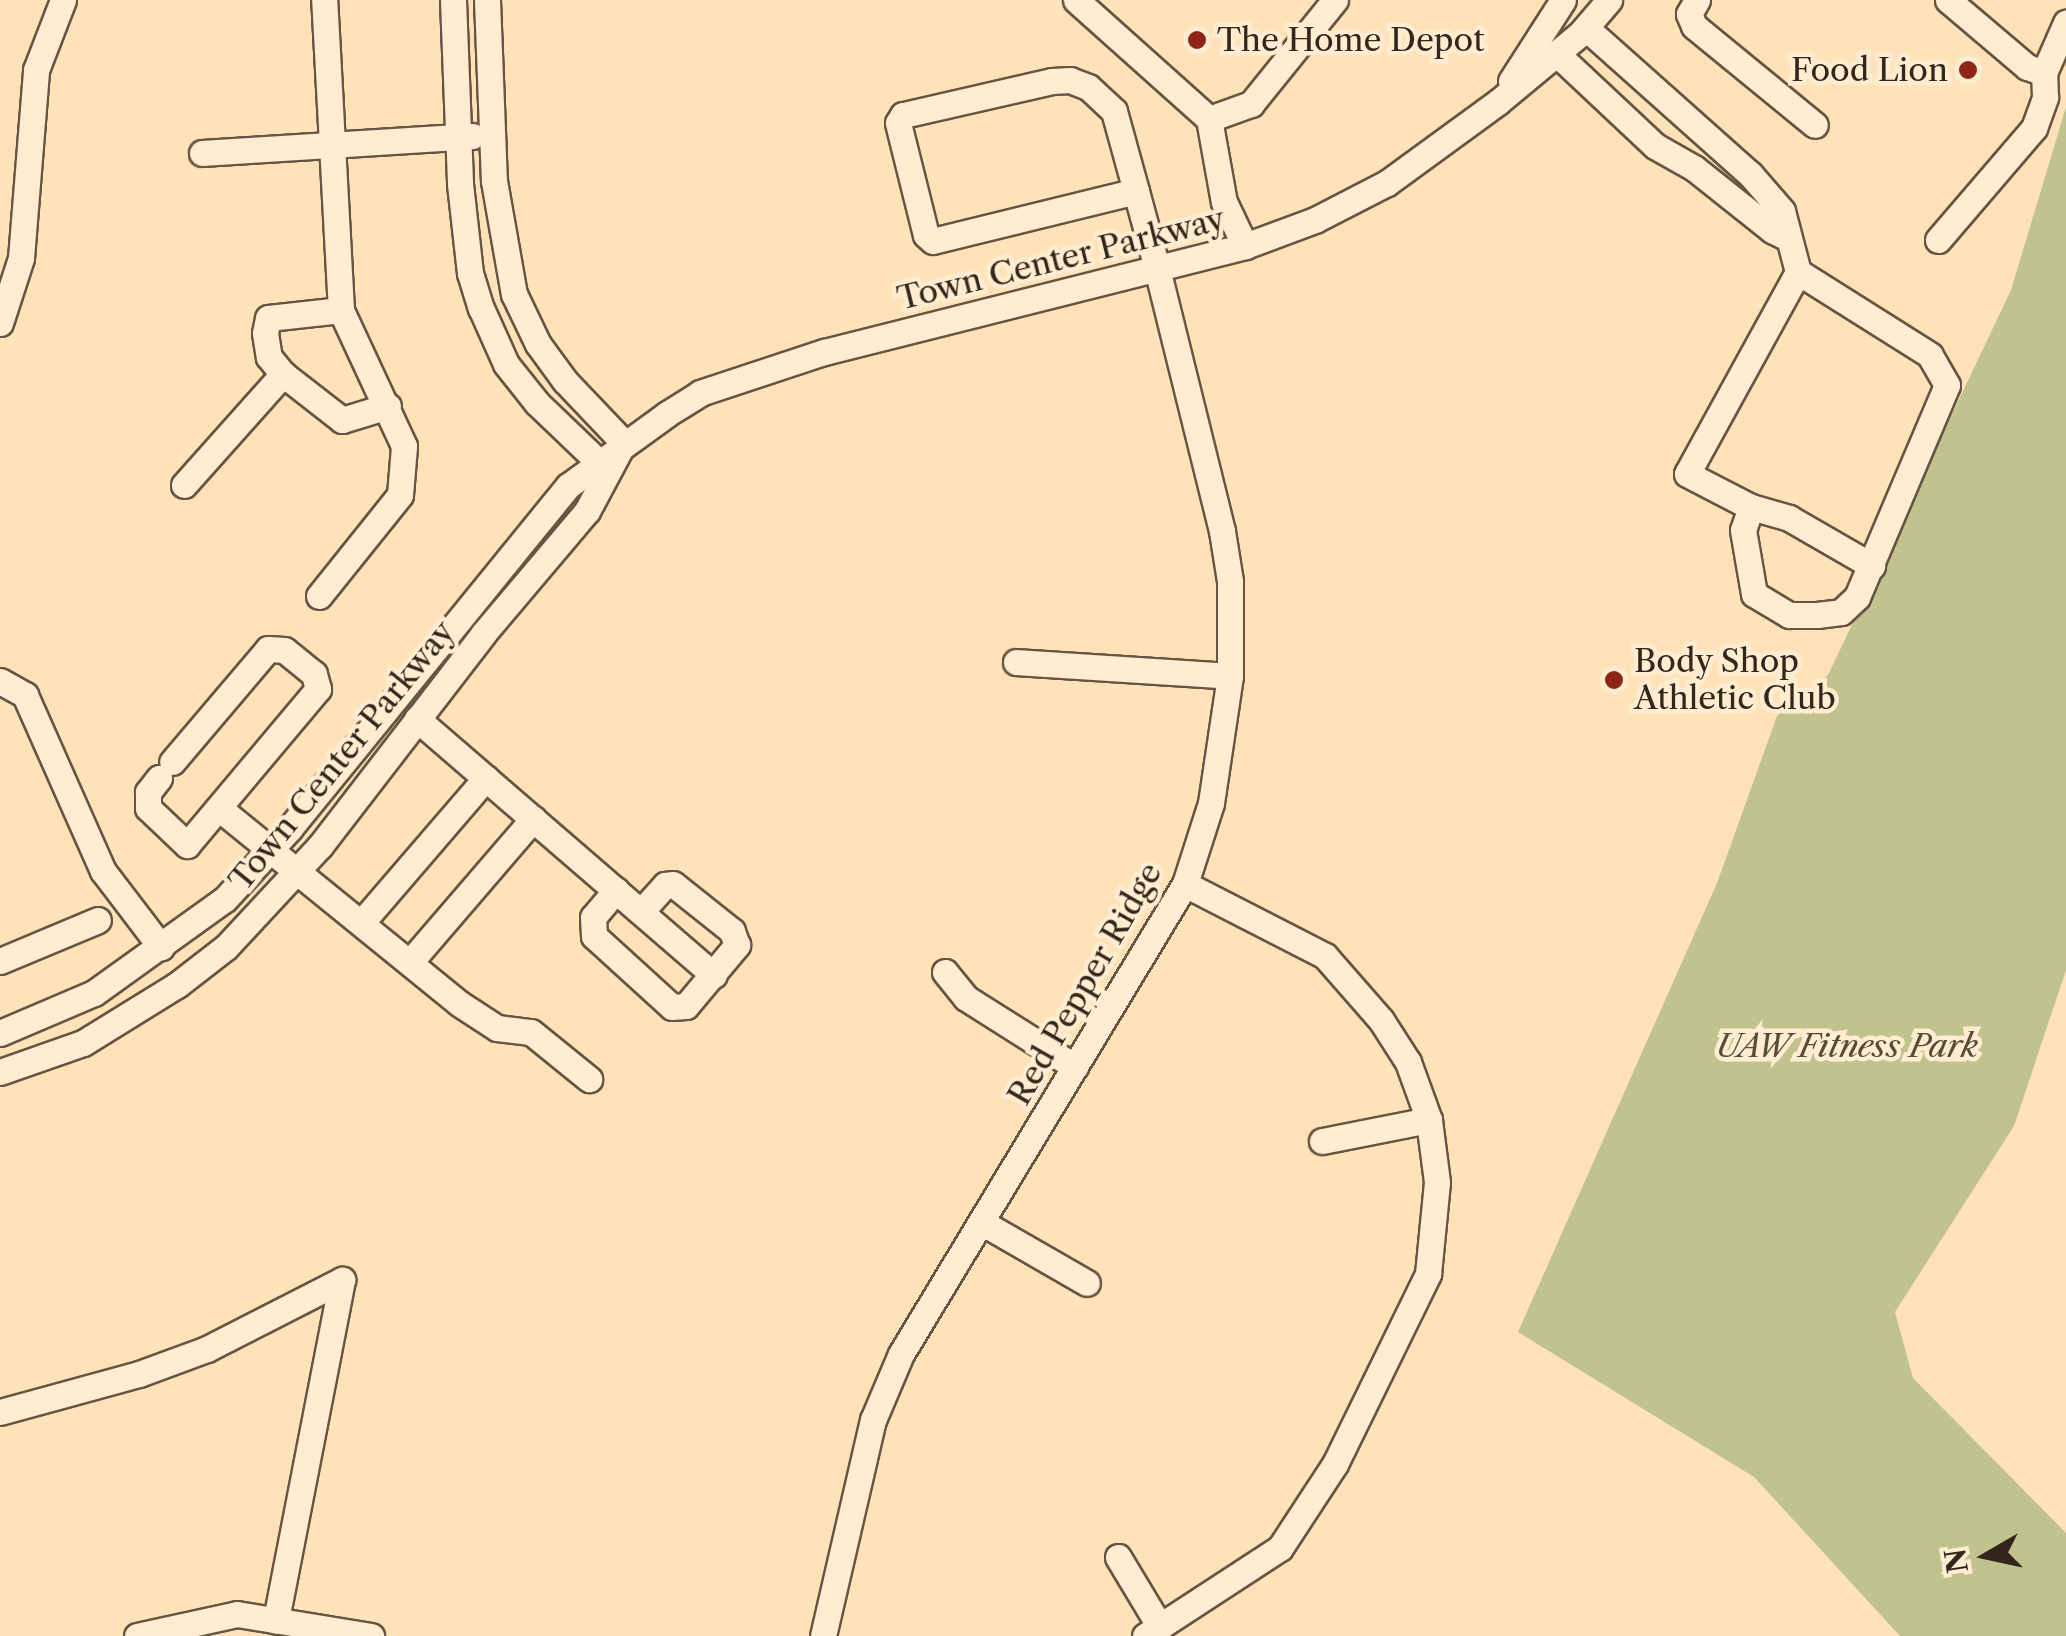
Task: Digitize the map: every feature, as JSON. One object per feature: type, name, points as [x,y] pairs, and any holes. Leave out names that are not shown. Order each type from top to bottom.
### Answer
[{"type":"street","points":[[0,322],[36,70],[63,0]]},
{"type":"street","points":[[319,596],[400,495],[404,446],[341,310],[324,0]]},
{"type":"street","points":[[453,0],[466,246],[481,308],[516,377],[563,432],[603,466]]},
{"type":"street","points":[[486,0],[494,181],[514,294],[538,344],[623,442]]},
{"type":"street","points":[[1076,0],[1209,119],[1224,202],[1245,246]]},
{"type":"street","points":[[1209,119],[1251,104],[1335,0]]},
{"type":"street","name":"Town Center Parkway","points":[[1498,102],[1563,0]]},
{"type":"street","name":"Town Center Parkway","points":[[0,1072],[82,1042],[177,985],[226,947],[296,874],[586,511],[603,466],[623,442],[700,392],[806,358],[1245,246],[1315,220],[1387,183],[1498,102],[1586,28],[1609,0]]},
{"type":"street","points":[[1697,0],[1689,14],[1694,26],[1815,126]]},
{"type":"street","points":[[1948,0],[2027,66],[2044,73]]},
{"type":"street","points":[[1938,240],[2034,128],[2046,97],[2044,73],[2066,23]]},
{"type":"street","points":[[1586,28],[1750,174],[1782,211],[1798,272],[1930,355],[1947,385],[1872,566],[1857,598],[1841,612],[1789,615],[1772,609],[1754,594],[1746,566],[1744,530],[1751,507]]},
{"type":"street","points":[[1556,54],[1655,146],[1694,168],[1772,230],[1788,238]]},
{"type":"street","name":"Red Pepper Ridge","points":[[823,1636],[873,1420],[901,1354],[1185,884],[1211,803],[1230,676],[1230,582],[1222,531],[1157,268],[1114,110],[1104,97],[1070,80],[903,115],[898,122],[926,236],[933,241],[1136,191]]},
{"type":"street","points":[[202,154],[492,136]]},
{"type":"street","points":[[1798,272],[1687,474],[1751,507],[1789,518],[1872,566]]},
{"type":"street","points":[[341,310],[268,318],[265,332],[269,357],[283,374],[342,420],[388,406]]},
{"type":"street","points":[[184,485],[283,374]]},
{"type":"street","name":"Town Center Parkway","points":[[0,1033],[94,992],[225,899],[270,850],[568,486],[603,466]]},
{"type":"street","points":[[268,649],[284,650],[314,674],[318,690],[220,810],[187,845],[148,808],[148,792],[268,649]]},
{"type":"street","points":[[1016,662],[1230,676]]},
{"type":"street","points":[[0,681],[25,695],[104,871],[161,948]]},
{"type":"street","points":[[417,719],[714,975]]},
{"type":"street","points":[[362,922],[486,778]]},
{"type":"street","points":[[220,810],[296,874],[497,1028],[531,1032],[589,1079]]},
{"type":"street","points":[[410,962],[533,819]]},
{"type":"street","points":[[616,890],[594,917],[594,936],[672,1008],[686,1006],[737,946],[732,932],[673,884],[665,886],[642,912]]},
{"type":"street","points":[[1118,1557],[1152,1632],[1280,1548],[1335,1464],[1428,1274],[1437,1182],[1429,1120],[1408,1062],[1381,1020],[1325,956],[1185,884]]},
{"type":"street","points":[[0,962],[98,920]]},
{"type":"street","points":[[945,972],[966,998],[1075,1067]]},
{"type":"street","points":[[1322,1140],[1429,1120]]},
{"type":"street","points":[[981,1222],[1087,1283]]},
{"type":"street","points":[[0,1412],[139,1374],[207,1349],[342,1280],[276,1621]]},
{"type":"street","points":[[137,1636],[237,1614],[371,1636]]},
{"type":"green space","name":"UAW Fitness Park","points":[[2066,107],[2066,970],[2014,1126],[1895,1312],[1913,1378],[2066,1533],[2066,1636],[1900,1636],[1754,1477],[1518,1332],[1717,883],[1777,716],[1828,675],[2011,290]]},
{"type":"place","name":"The Home Depot","points":[[1197,40]]},
{"type":"place","name":"Food Lion","points":[[1968,70]]},
{"type":"place","name":"Body Shop Athletic Club","points":[[1614,680]]}]
